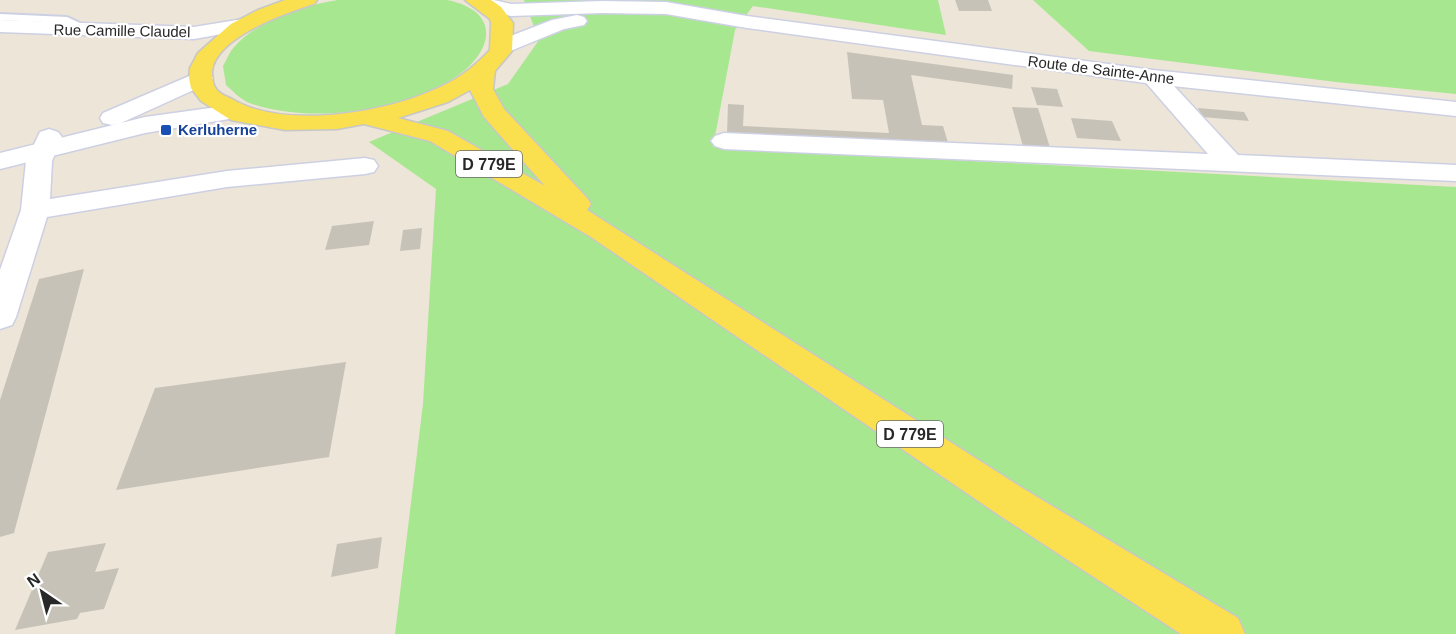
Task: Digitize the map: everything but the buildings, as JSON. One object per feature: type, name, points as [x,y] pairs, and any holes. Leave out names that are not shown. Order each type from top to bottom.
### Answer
[{"type":"main road","points":[[277,8],[220,42],[203,69],[205,91],[215,102],[232,112],[254,119],[289,123],[339,122],[370,118],[433,100],[459,87],[484,70],[503,47],[505,31],[499,16],[480,2]]},
{"type":"main road","name":"D 779E","points":[[484,70],[481,88],[493,112],[601,230]]},
{"type":"main road","name":"D 779E","points":[[459,87],[463,108],[483,129],[565,191]]},
{"type":"main road","name":"D 779E","points":[[370,118],[439,136],[601,230],[1010,501],[1222,634]]},
{"type":"street","name":"Route de Sainte-Anne","points":[[480,2],[511,10],[613,6],[666,8],[747,22],[1153,77],[1456,109]]},
{"type":"street","name":"Rue Camille Claudel","points":[[0,26],[194,33],[277,8]]},
{"type":"street","name":"Route de Sainte-Anne","points":[[503,47],[558,24],[583,20],[655,16],[747,22]]},
{"type":"street","name":"Rue Camille Claudel","points":[[0,37],[164,42],[189,50],[203,69]]},
{"type":"street","points":[[0,161],[108,120],[203,69]]},
{"type":"street","points":[[1153,77],[1230,163]]},
{"type":"street","points":[[0,151],[232,112]]},
{"type":"street","points":[[724,141],[1456,173]]},
{"type":"street","points":[[0,318],[35,210],[39,161],[46,144]]},
{"type":"street","points":[[35,210],[227,179],[365,166]]},
{"type":"lane","points":[[0,16],[67,20],[92,31]]},
{"type":"green space","points":[[338,0],[447,0],[465,5],[477,13],[484,23],[486,33],[484,45],[478,56],[454,78],[432,90],[381,107],[353,111],[297,113],[247,102],[226,85],[223,66],[233,48],[245,37],[269,21],[283,15]]},
{"type":"green space","points":[[524,0],[938,0],[946,35],[753,6],[735,30],[713,147],[1456,187],[1456,634],[395,634],[423,404],[436,189],[369,142],[508,84],[539,40]]},
{"type":"green space","points":[[1033,0],[1456,0],[1456,94],[1336,82],[1089,51]]},
{"type":"place","name":"Kerluherne","points":[[166,130]]}]
